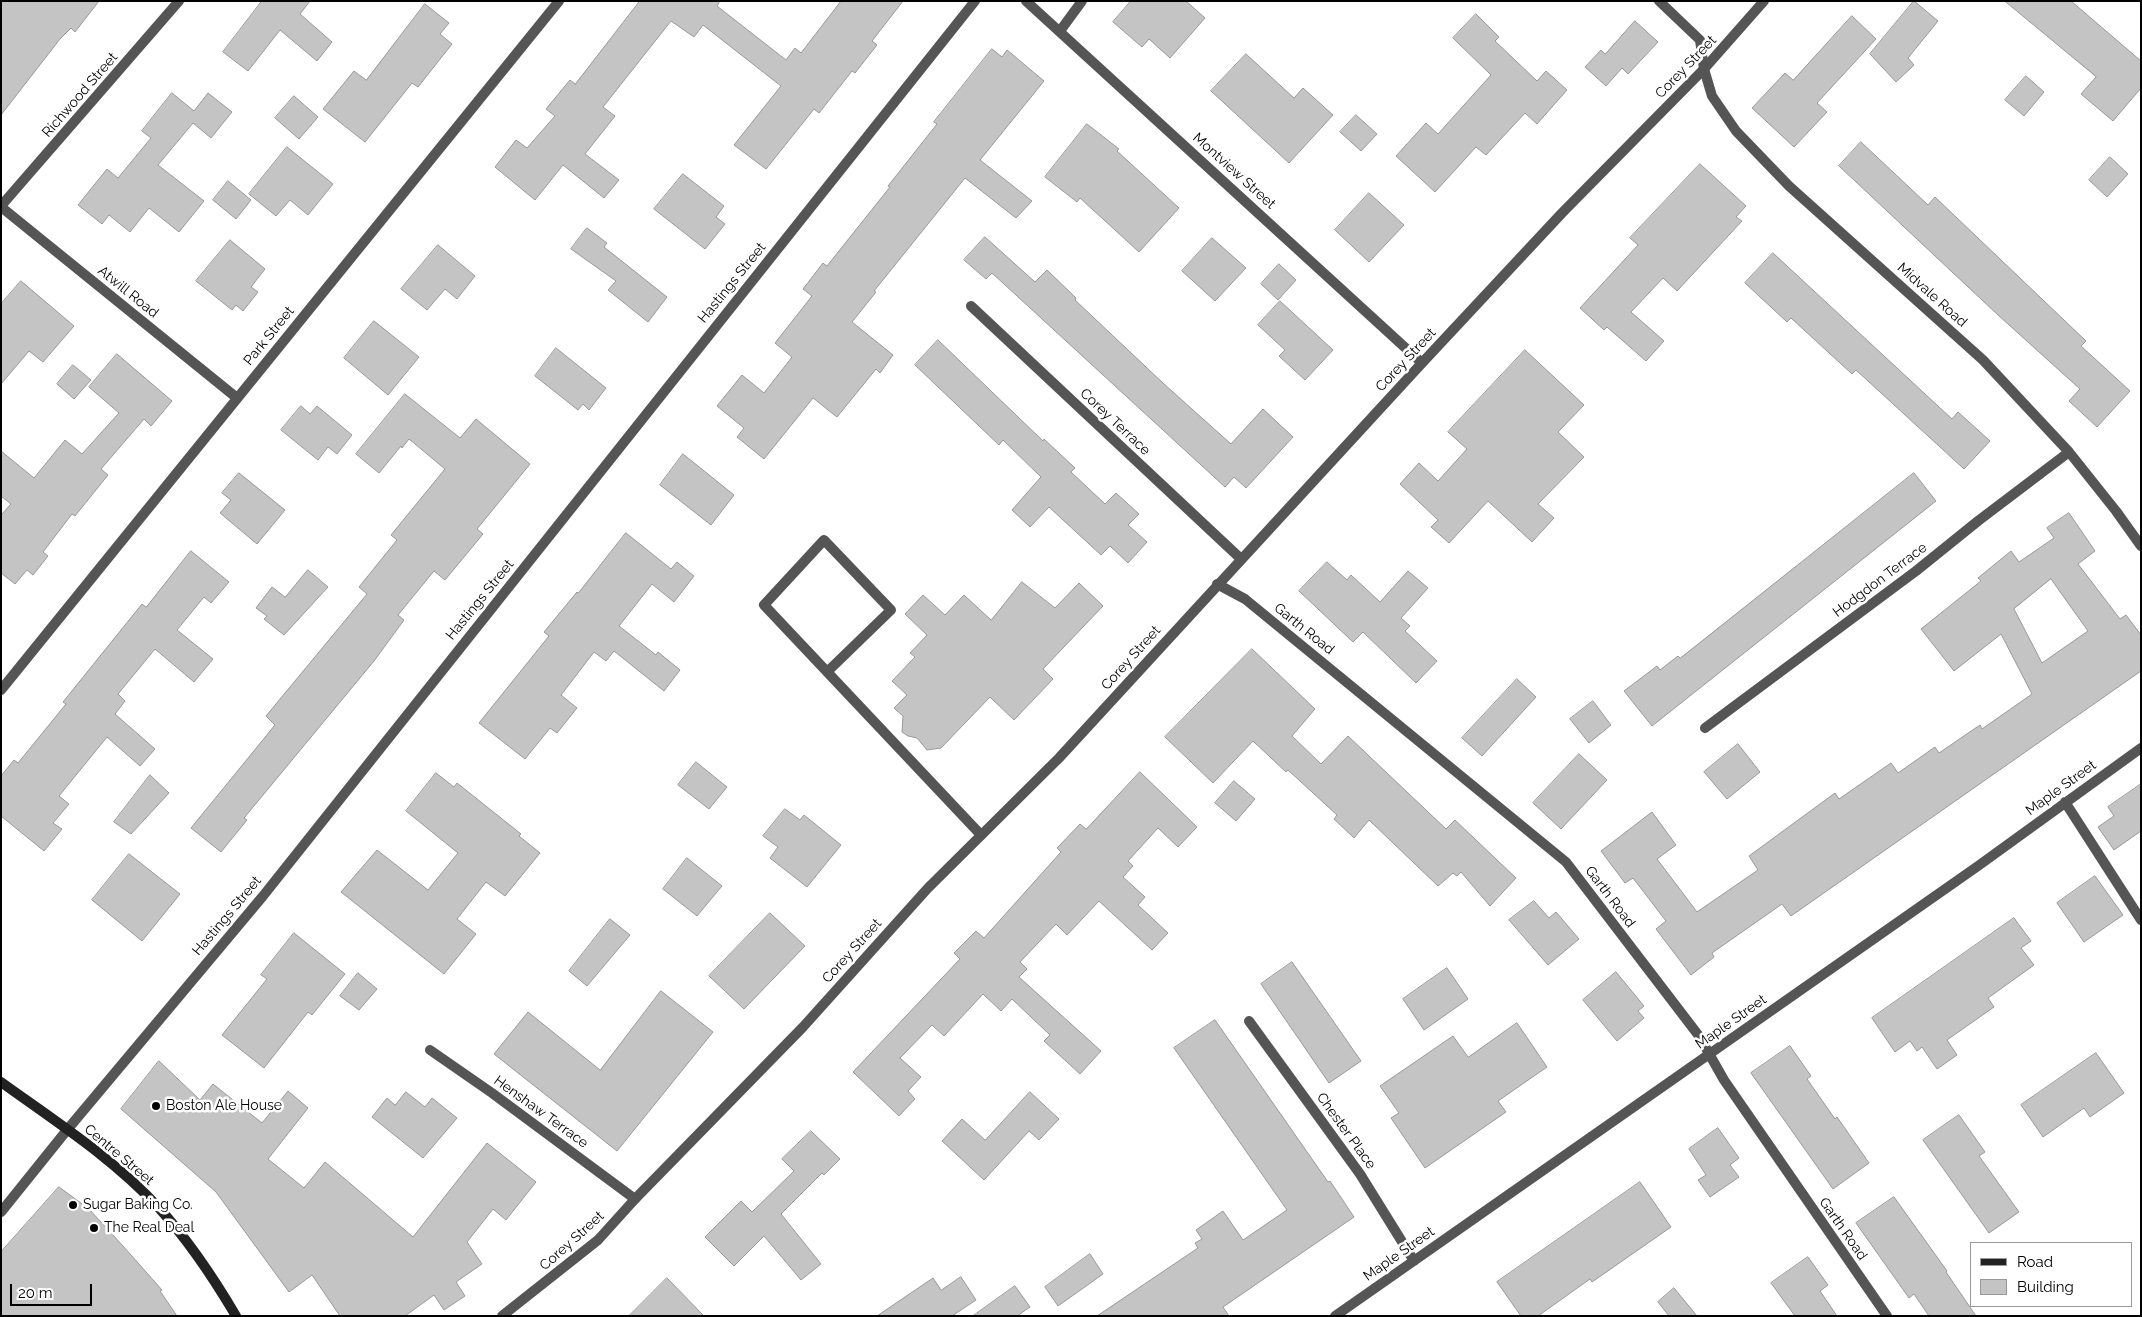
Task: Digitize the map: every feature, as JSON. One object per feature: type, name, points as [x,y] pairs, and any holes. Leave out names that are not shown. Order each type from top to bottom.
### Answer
[{"type":"main road","name":"Centre Street","points":[[1,1082],[113,1165],[158,1207],[197,1253],[236,1316]]},
{"type":"street","name":"Richwood Street","points":[[1,207],[179,1]]},
{"type":"street","name":"Park Street","points":[[1,690],[559,1]]},
{"type":"street","name":"Hastings Street","points":[[1,1212],[262,896],[975,1]]},
{"type":"street","name":"Montview Street","points":[[1026,1],[1422,363]]},
{"type":"street","points":[[1060,31],[1082,1]]},
{"type":"street","name":"Midvale Road","points":[[1659,1],[1700,40],[1704,69],[1712,96],[1736,131],[1789,186],[1983,360],[2069,452],[2141,546]]},
{"type":"street","name":"Corey Street","points":[[502,1316],[598,1240],[635,1199],[803,1028],[928,888],[1059,758],[1240,558],[1562,213],[1704,69],[1764,1]]},
{"type":"street","name":"Atwill Road","points":[[1,207],[237,398]]},
{"type":"street","name":"Corey Terrace","points":[[971,306],[1240,558]]},
{"type":"street","name":"Hodgdon Terrace","points":[[1704,728],[1916,571],[2069,452]]},
{"type":"street","points":[[827,672],[891,610],[824,540],[764,605],[827,672],[981,835]]},
{"type":"street","name":"Garth Road","points":[[1217,584],[1245,599],[1566,862],[1710,1053],[1724,1080],[1887,1316]]},
{"type":"street","name":"Maple Street","points":[[1335,1316],[1978,866],[2141,748]]},
{"type":"street","points":[[2065,802],[2141,920]]},
{"type":"street","name":"Chester Place","points":[[1249,1021],[1360,1174],[1414,1261]]},
{"type":"street","name":"Henshaw Terrace","points":[[430,1050],[492,1093],[635,1199]]},
{"type":"building","points":[[1,1],[99,1],[75,32],[71,28],[60,39],[1,115]]},
{"type":"building","points":[[262,1],[310,1],[300,14],[332,42],[317,61],[280,30],[248,71],[223,52]]},
{"type":"building","points":[[640,1],[720,1],[717,6],[786,60],[795,48],[801,53],[841,1],[903,1],[872,41],[877,45],[855,73],[852,71],[819,113],[814,109],[766,169],[734,145],[781,86],[703,25],[694,37],[671,21],[603,107],[615,116],[585,154],[619,180],[604,198],[563,165],[535,200],[495,167],[516,140],[527,148],[555,116],[546,109],[570,80],[575,84]]},
{"type":"building","points":[[1131,1],[1186,1],[1205,18],[1170,58],[1149,39],[1142,47],[1113,22]]},
{"type":"building","points":[[1914,1],[1938,21],[1908,58],[1914,65],[1896,82],[1870,54]]},
{"type":"building","points":[[2005,1],[2071,1],[2141,61],[2141,88],[2113,121],[2081,94],[2096,77]]},
{"type":"building","points":[[425,4],[449,23],[440,34],[452,44],[418,87],[412,83],[365,142],[323,109],[354,71],[366,80]]},
{"type":"building","points":[[1476,14],[1499,37],[1495,41],[1537,81],[1546,71],[1567,90],[1537,124],[1525,113],[1486,155],[1476,147],[1435,192],[1396,156],[1426,123],[1438,134],[1491,75],[1453,38]]},
{"type":"building","points":[[1852,16],[1876,39],[1817,103],[1827,112],[1794,147],[1752,108],[1785,73],[1793,80]]},
{"type":"building","points":[[1635,21],[1658,42],[1628,74],[1622,68],[1606,86],[1585,67],[1601,50],[1605,54]]},
{"type":"building","points":[[992,49],[1002,57],[1007,50],[1044,81],[980,160],[1032,201],[1016,218],[965,178],[874,291],[876,292],[852,322],[893,355],[880,373],[876,369],[837,417],[813,398],[764,459],[737,437],[744,428],[717,406],[742,375],[764,393],[792,357],[775,343],[812,296],[803,289],[823,263],[827,266],[890,187],[888,186],[937,124],[934,122]]},
{"type":"building","points":[[1246,54],[1294,98],[1303,88],[1333,115],[1289,163],[1211,91]]},
{"type":"building","points":[[2026,76],[2044,92],[2024,116],[2005,100]]},
{"type":"building","points":[[172,93],[194,111],[208,93],[232,112],[211,138],[193,123],[158,165],[204,201],[179,232],[149,208],[130,232],[109,215],[102,224],[78,205],[107,169],[118,178],[151,138],[142,131]]},
{"type":"building","points":[[294,96],[318,117],[299,139],[275,118]]},
{"type":"building","points":[[1356,115],[1377,134],[1361,151],[1340,132]]},
{"type":"building","points":[[1087,124],[1119,149],[1117,151],[1179,208],[1139,252],[1080,198],[1077,202],[1045,177]]},
{"type":"building","points":[[1861,142],[1928,205],[1935,197],[2086,341],[2081,346],[2130,391],[2097,427],[2069,401],[2080,389],[1839,166]]},
{"type":"building","points":[[287,147],[333,184],[308,215],[290,200],[276,216],[249,194]]},
{"type":"building","points":[[2110,157],[2128,174],[2107,197],[2089,180]]},
{"type":"building","points":[[1700,164],[1746,206],[1736,217],[1742,221],[1677,291],[1663,278],[1631,312],[1664,341],[1646,361],[1607,327],[1604,330],[1580,308],[1638,245],[1630,238]]},
{"type":"building","points":[[683,174],[724,206],[716,217],[725,224],[705,249],[654,209]]},
{"type":"building","points":[[228,181],[251,200],[236,219],[213,200]]},
{"type":"building","points":[[1369,193],[1404,225],[1369,262],[1335,230]]},
{"type":"building","points":[[587,228],[607,243],[604,247],[667,297],[648,322],[608,290],[616,281],[571,249]]},
{"type":"building","points":[[985,237],[1035,282],[1047,270],[1076,298],[1075,300],[1231,444],[1263,409],[1293,437],[1246,488],[1234,477],[1225,487],[992,273],[986,279],[964,260]]},
{"type":"building","points":[[1212,238],[1246,268],[1215,301],[1182,271]]},
{"type":"building","points":[[230,240],[265,269],[251,287],[258,292],[243,311],[236,305],[232,310],[196,281]]},
{"type":"building","points":[[438,245],[475,276],[457,299],[445,289],[427,310],[401,289]]},
{"type":"building","points":[[1773,253],[1952,419],[1958,412],[1990,441],[1964,469],[1856,370],[1852,374],[1791,318],[1787,322],[1745,283]]},
{"type":"building","points":[[1279,264],[1296,280],[1278,300],[1261,284]]},
{"type":"building","points":[[21,281],[74,326],[43,362],[29,351],[1,384],[1,304]]},
{"type":"building","points":[[1280,301],[1333,350],[1305,380],[1279,356],[1285,350],[1258,325]]},
{"type":"building","points":[[374,321],[419,357],[388,395],[344,358]]},
{"type":"building","points":[[938,340],[1043,441],[1044,439],[1075,468],[1071,472],[1105,504],[1116,493],[1139,514],[1128,525],[1147,542],[1128,563],[1110,546],[1101,555],[1049,507],[1030,527],[1012,510],[1041,477],[1003,440],[999,445],[915,365]]},
{"type":"building","points":[[556,348],[606,388],[589,410],[583,404],[578,410],[535,376]]},
{"type":"building","points":[[1525,350],[1584,405],[1558,432],[1584,457],[1538,504],[1554,518],[1532,542],[1488,501],[1449,543],[1431,527],[1438,520],[1400,484],[1419,463],[1438,481],[1467,449],[1448,432]]},
{"type":"building","points":[[117,354],[172,401],[151,426],[144,419],[101,469],[108,475],[75,516],[72,514],[43,552],[48,556],[33,575],[27,570],[15,584],[1,573],[1,515],[11,504],[1,496],[1,451],[34,478],[65,440],[82,454],[119,413],[89,387]]},
{"type":"building","points":[[73,365],[91,380],[74,399],[57,384]]},
{"type":"building","points":[[405,394],[460,438],[476,419],[530,464],[477,529],[483,534],[445,580],[434,571],[398,615],[404,620],[374,661],[244,818],[247,820],[221,852],[191,828],[275,725],[266,716],[367,594],[359,587],[397,540],[391,535],[445,469],[409,439],[379,473],[356,454]]},
{"type":"building","points":[[301,406],[310,414],[317,406],[352,435],[337,454],[328,447],[318,460],[281,430]]},
{"type":"building","points":[[683,454],[734,495],[711,525],[660,485]]},
{"type":"building","points":[[239,473],[285,510],[257,544],[220,513],[231,500],[222,493]]},
{"type":"building","points":[[1914,473],[1936,501],[1652,726],[1624,691],[1657,666],[1660,670],[1678,656],[1680,658]]},
{"type":"building","points":[[2069,513],[2095,551],[2078,564],[2120,619],[2126,615],[2141,635],[2141,671],[1791,916],[1782,904],[1712,953],[1714,957],[1691,975],[1656,929],[1666,921],[1633,878],[1625,883],[1601,851],[1652,812],[1676,845],[1657,859],[1697,912],[1758,870],[1749,856],[1835,793],[1839,799],[1891,763],[1898,773],[1935,747],[1939,753],[1980,725],[1982,729],[2032,694],[2001,634],[1954,671],[1921,629],[1981,581],[1978,578],[2011,551],[2019,562],[2054,538],[2047,528]],"holes":[[[2051,579],[2088,631],[2042,663],[2014,609]]]},
{"type":"building","points":[[626,533],[671,569],[677,562],[694,576],[674,602],[652,584],[619,626],[656,655],[658,652],[680,670],[664,691],[614,651],[606,661],[594,652],[561,695],[577,708],[557,733],[550,728],[525,759],[479,723],[549,636],[544,632]]},
{"type":"building","points":[[191,551],[229,582],[211,603],[204,597],[177,630],[213,659],[194,682],[155,649],[118,694],[125,701],[115,714],[155,749],[140,766],[107,737],[59,796],[69,804],[53,823],[62,829],[44,851],[1,816],[1,776],[14,760],[18,763],[66,704],[63,702],[142,604],[146,607]]},
{"type":"building","points":[[1327,562],[1347,580],[1351,575],[1380,602],[1408,571],[1428,588],[1401,618],[1410,626],[1405,631],[1437,661],[1416,683],[1363,632],[1353,642],[1299,591]]},
{"type":"building","points":[[308,570],[328,587],[284,635],[264,619],[267,616],[256,608],[272,587],[285,597]]},
{"type":"building","points":[[1022,582],[1055,608],[1079,583],[1103,606],[1043,669],[1053,679],[1014,720],[990,697],[941,748],[927,750],[917,738],[902,732],[903,716],[894,708],[907,695],[892,681],[915,657],[910,653],[927,635],[905,614],[923,595],[945,615],[964,595],[991,620]]},
{"type":"building","points":[[1252,649],[1315,709],[1292,736],[1321,764],[1348,736],[1446,829],[1455,820],[1516,878],[1490,906],[1461,872],[1457,876],[1453,873],[1438,886],[1369,820],[1354,838],[1334,819],[1337,815],[1253,741],[1213,783],[1165,737]]},
{"type":"building","points":[[1517,679],[1536,697],[1482,756],[1462,738]]},
{"type":"building","points":[[1593,701],[1611,725],[1589,743],[1570,719]]},
{"type":"building","points":[[1738,744],[1760,772],[1727,799],[1704,772]]},
{"type":"building","points":[[1579,754],[1607,780],[1561,829],[1533,803]]},
{"type":"building","points":[[696,762],[727,787],[709,809],[678,785]]},
{"type":"building","points":[[1140,772],[1197,827],[1178,847],[1158,828],[1128,861],[1133,866],[1123,877],[1145,897],[1138,905],[1168,933],[1152,950],[1099,901],[1067,935],[1056,924],[1020,962],[1027,969],[1019,977],[1101,1051],[1080,1074],[1044,1041],[1050,1035],[1012,999],[1001,1011],[983,994],[944,1036],[932,1025],[900,1058],[921,1077],[908,1091],[915,1099],[899,1116],[853,1072],[960,959],[954,953],[976,931],[984,938],[1061,852],[1057,848],[1080,824],[1086,829]]},
{"type":"building","points":[[436,773],[454,787],[457,783],[521,834],[519,836],[540,853],[505,896],[486,882],[457,919],[476,934],[444,974],[341,892],[377,850],[428,890],[458,853],[406,811]]},
{"type":"building","points":[[150,775],[169,793],[131,834],[114,822]]},
{"type":"building","points":[[1234,781],[1255,799],[1236,821],[1215,803]]},
{"type":"building","points":[[2141,784],[2141,831],[2114,850],[2098,827],[2114,816],[2108,807]]},
{"type":"building","points":[[785,809],[800,820],[804,815],[841,845],[807,887],[770,858],[778,847],[763,836]]},
{"type":"building","points":[[129,854],[180,894],[142,941],[92,900]]},
{"type":"building","points":[[687,858],[722,886],[697,916],[663,889]]},
{"type":"building","points":[[2095,876],[2123,915],[2084,942],[2057,903]]},
{"type":"building","points":[[1534,901],[1549,918],[1556,912],[1579,939],[1548,965],[1509,920]]},
{"type":"building","points":[[770,913],[805,946],[744,1009],[709,976]]},
{"type":"building","points":[[2014,918],[2031,941],[2021,948],[2034,965],[1988,998],[1994,1007],[1947,1040],[1957,1055],[1937,1069],[1922,1047],[1917,1051],[1910,1041],[1895,1052],[1872,1018]]},
{"type":"building","points":[[610,919],[630,935],[587,986],[569,971]]},
{"type":"building","points":[[294,933],[345,974],[312,1015],[308,1012],[264,1068],[222,1035],[267,979],[261,975]]},
{"type":"building","points":[[1292,962],[1361,1061],[1329,1083],[1261,984]]},
{"type":"building","points":[[1447,968],[1468,999],[1424,1030],[1403,999]]},
{"type":"building","points":[[1616,972],[1644,1006],[1638,1011],[1644,1018],[1617,1041],[1583,1000]]},
{"type":"building","points":[[358,973],[377,989],[359,1010],[340,996]]},
{"type":"building","points":[[661,991],[713,1032],[617,1151],[494,1054],[528,1012],[600,1070]]},
{"type":"building","points":[[1215,1020],[1354,1217],[1223,1307],[1229,1316],[1097,1316],[1198,1248],[1195,1243],[1202,1239],[1196,1230],[1223,1211],[1243,1240],[1287,1210],[1174,1048]]},
{"type":"building","points":[[1517,1023],[1547,1067],[1498,1101],[1506,1112],[1425,1168],[1391,1118],[1399,1113],[1380,1086],[1453,1036],[1468,1057]]},
{"type":"building","points":[[1790,1046],[1811,1076],[1807,1079],[1835,1119],[1837,1117],[1869,1163],[1833,1189],[1751,1073]]},
{"type":"building","points":[[2096,1053],[2124,1093],[2090,1117],[2084,1108],[2043,1137],[2021,1105]]},
{"type":"building","points":[[159,1061],[200,1100],[213,1084],[262,1123],[288,1091],[308,1108],[268,1159],[304,1188],[325,1162],[413,1237],[487,1143],[536,1182],[506,1220],[493,1209],[467,1242],[482,1264],[456,1282],[465,1296],[444,1310],[434,1295],[405,1316],[340,1316],[312,1275],[289,1292],[216,1192],[121,1109]]},
{"type":"building","points":[[406,1092],[425,1107],[432,1098],[457,1118],[423,1158],[372,1117],[387,1098],[395,1105]]},
{"type":"building","points":[[1030,1092],[1059,1119],[1039,1140],[1029,1131],[984,1180],[942,1141],[962,1119],[985,1140]]},
{"type":"building","points":[[1959,1115],[1985,1152],[1979,1156],[2019,1212],[1989,1233],[1923,1140]]},
{"type":"building","points":[[1718,1128],[1739,1158],[1730,1165],[1739,1177],[1710,1197],[1698,1180],[1706,1175],[1689,1149]]},
{"type":"building","points":[[811,1131],[840,1159],[824,1175],[822,1173],[781,1214],[821,1264],[801,1280],[764,1236],[734,1266],[705,1237],[741,1201],[752,1212],[794,1171],[782,1159]]},
{"type":"building","points":[[1640,1182],[1671,1227],[1592,1282],[1590,1279],[1538,1316],[1521,1316],[1497,1282]]},
{"type":"building","points":[[59,1187],[89,1209],[123,1246],[162,1290],[160,1291],[177,1316],[1,1316],[1,1252]]},
{"type":"building","points":[[1894,1197],[1947,1271],[1976,1316],[1929,1316],[1914,1294],[1909,1298],[1856,1223]]},
{"type":"building","points":[[1090,1254],[1103,1274],[1058,1306],[1045,1287]]},
{"type":"building","points":[[1808,1257],[1828,1285],[1820,1291],[1837,1316],[1795,1316],[1771,1283]]},
{"type":"building","points":[[961,1277],[976,1300],[952,1316],[877,1316],[933,1278],[941,1290]]},
{"type":"building","points":[[667,1278],[704,1316],[629,1316]]},
{"type":"building","points":[[1015,1286],[1030,1307],[1017,1316],[973,1316]]},
{"type":"building","points":[[1674,1288],[1697,1316],[1669,1316],[1658,1302]]},
{"type":"place","name":"Boston Ale House","points":[[156,1106]]},
{"type":"place","name":"Sugar Baking Co.","points":[[73,1205]]},
{"type":"place","name":"The Real Deal","points":[[94,1228]]}]
